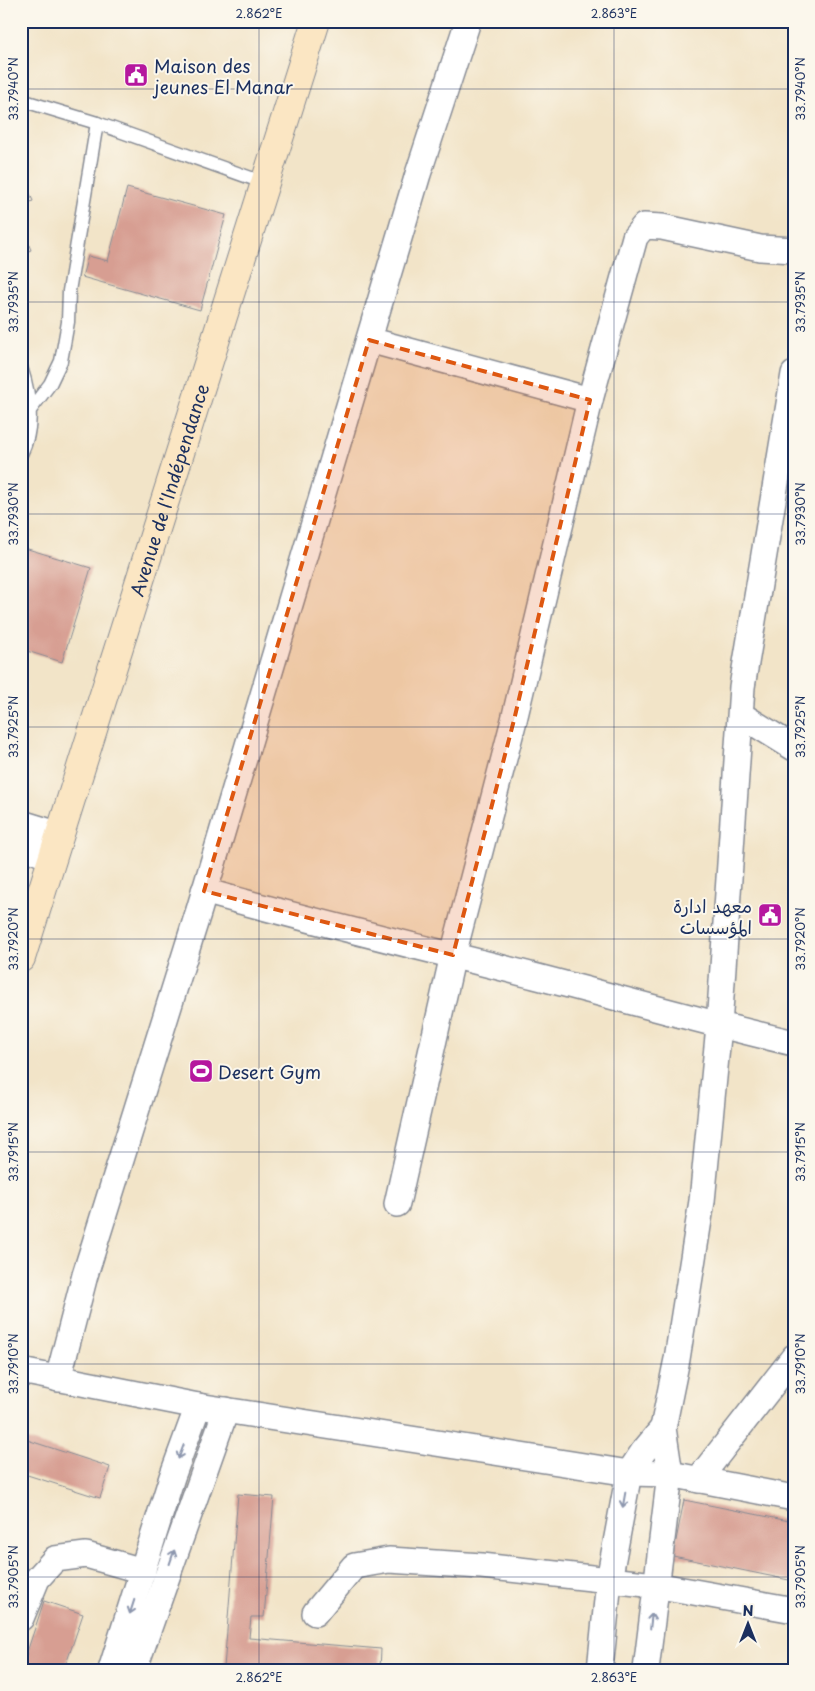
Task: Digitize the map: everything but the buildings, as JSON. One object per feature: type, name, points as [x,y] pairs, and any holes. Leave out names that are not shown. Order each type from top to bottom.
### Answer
[{"type":"main road","name":"Avenue de l'Indépendance","points":[[21,958],[316,21]]},
{"type":"street","points":[[58,1380],[85,1275],[204,891],[418,174],[468,21]]},
{"type":"street","points":[[397,1204],[453,955],[517,710],[590,400],[636,237],[644,226],[662,227],[760,248],[794,250]]},
{"type":"street","points":[[369,340],[590,400]]},
{"type":"street","points":[[646,1670],[670,1474],[663,1428],[677,1359],[702,1201],[719,1026],[728,860],[742,687],[784,490],[794,374]]},
{"type":"street","points":[[741,715],[794,748]]},
{"type":"street","points":[[21,823],[56,846]]},
{"type":"street","points":[[21,846],[56,846]]},
{"type":"street","points":[[204,891],[291,916],[453,955],[719,1026],[794,1043]]},
{"type":"street","points":[[698,1480],[794,1357]]},
{"type":"street","points":[[21,1370],[58,1380],[198,1406],[629,1473],[670,1474],[794,1498]]},
{"type":"street","points":[[111,1670],[172,1477],[198,1406]]},
{"type":"street","points":[[134,1670],[226,1410]]},
{"type":"street","points":[[600,1670],[609,1580],[629,1473],[663,1428]]},
{"type":"street","points":[[21,1618],[37,1579],[55,1559],[86,1554],[143,1571]]},
{"type":"street","points":[[315,1613],[354,1566],[389,1560],[482,1566],[655,1585],[794,1610]]},
{"type":"lane","points":[[21,100],[97,123],[266,183]]},
{"type":"lane","points":[[31,409],[50,384],[62,360],[68,322],[68,291],[97,123]]},
{"type":"lane","points":[[21,367],[28,387],[31,409],[21,454]]},
{"type":"highlighted area","points":[[369,340],[590,400],[514,720],[453,955],[204,891]]},
{"type":"place","name":"Maison des jeunes El Manar","points":[[136,75]]},
{"type":"place","name":"معهد ادارة المؤسسات","points":[[770,915]]},
{"type":"place","name":"Desert Gym","points":[[201,1071]]}]
